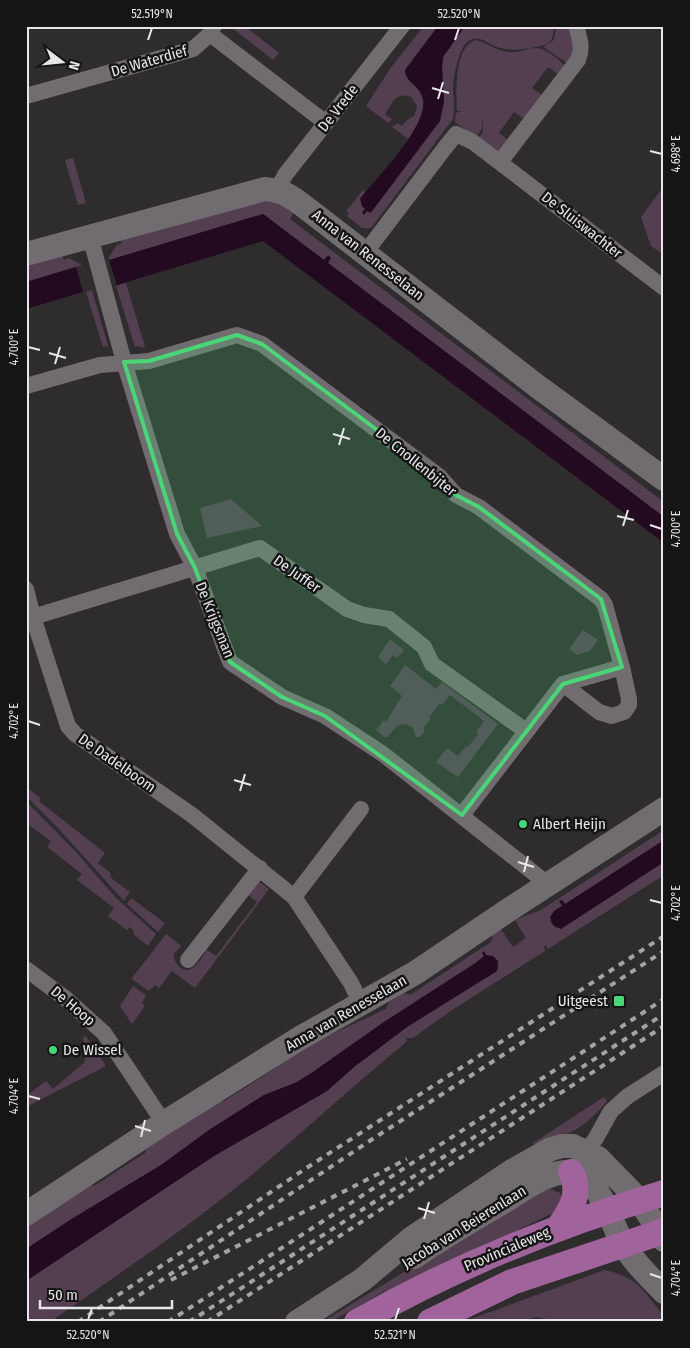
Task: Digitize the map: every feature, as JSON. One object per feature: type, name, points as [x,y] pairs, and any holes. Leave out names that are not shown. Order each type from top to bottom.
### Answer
[{"type":"main road","points":[[559,1228],[569,1213],[576,1194],[571,1172]]},
{"type":"main road","name":"Provincialeweg","points":[[357,1322],[387,1304],[482,1258],[607,1210],[664,1193]]},
{"type":"main road","points":[[430,1322],[512,1282],[623,1245],[663,1234]]},
{"type":"street","name":"De Vrede","points":[[277,190],[285,175],[402,26]]},
{"type":"street","points":[[500,162],[578,60],[581,52],[581,43],[576,26]]},
{"type":"street","name":"De Waterdief","points":[[26,96],[193,49],[212,30],[326,123]]},
{"type":"street","name":"De Sluiswachter","points":[[365,252],[456,134],[473,142],[664,288]]},
{"type":"street","points":[[26,254],[264,189],[277,190]]},
{"type":"street","name":"Anna van Renesselaan","points":[[277,190],[287,194],[301,204],[537,386],[664,479]]},
{"type":"street","name":"De Krijgsman","points":[[90,236],[124,362],[177,534],[195,568],[230,662],[282,697],[325,716],[383,754],[549,884]]},
{"type":"street","name":"De Cnollenbijter","points":[[26,386],[100,364],[148,362],[237,335],[262,344],[440,477],[456,495],[479,507],[601,599],[605,605],[622,667],[629,705],[624,712],[612,716],[599,712],[563,684]]},
{"type":"street","name":"De Juffer","points":[[32,617],[260,548],[347,609],[389,620],[424,647],[432,664],[526,731]]},
{"type":"street","points":[[26,589],[32,617]]},
{"type":"street","name":"De Dadelboom","points":[[32,617],[68,726],[75,734],[192,814],[294,897],[351,983],[361,1004]]},
{"type":"street","points":[[462,815],[563,684],[622,667]]},
{"type":"street","points":[[294,897],[361,809]]},
{"type":"street","name":"Anna van Renesselaan","points":[[26,1214],[164,1123],[300,1038],[414,973],[664,809]]},
{"type":"street","points":[[188,960],[260,868]]},
{"type":"street","name":"De Hoop","points":[[26,969],[66,998],[104,1033],[164,1123]]},
{"type":"street","points":[[664,1072],[628,1096],[611,1111],[587,1151],[571,1172],[580,1174],[588,1179],[607,1210],[623,1245],[664,1292]]},
{"type":"street","name":"Jacoba van Beierenlaan","points":[[297,1322],[362,1280],[412,1238],[512,1171],[551,1149],[562,1146],[573,1146],[587,1151],[598,1158],[639,1200],[663,1234]]},
{"type":"street","name":"Jacoba van Beierenlaan","points":[[314,1322],[388,1275],[434,1242],[548,1176],[571,1172]]},
{"type":"highlighted area","points":[[237,335],[262,344],[440,477],[456,495],[479,507],[601,599],[622,667],[563,684],[462,815],[325,716],[282,697],[230,662],[195,568],[177,534],[124,362],[149,361]]},
{"type":"shaded area","points":[[230,26],[245,26],[279,53],[273,60]]},
{"type":"shaded area","points":[[424,26],[438,26],[405,70],[409,79],[422,95],[423,102],[422,115],[408,139],[391,126],[397,123],[402,126],[414,116],[417,106],[411,97],[401,96],[395,99],[385,114],[392,119],[388,123],[366,106],[392,66]]},
{"type":"shaded area","points":[[438,26],[465,26],[443,57],[444,102],[440,121],[373,210],[370,213],[367,211],[364,215],[362,212],[365,209],[360,199],[400,151],[418,123],[423,99],[422,95],[408,78],[405,70]]},
{"type":"shaded area","points":[[465,26],[491,26],[502,29],[512,26],[553,26],[553,31],[552,38],[547,44],[524,49],[513,50],[498,47],[480,39],[468,41],[464,45],[454,77],[453,119],[371,228],[362,228],[347,216],[349,213],[346,211],[363,190],[365,192],[360,199],[444,102],[443,57]]},
{"type":"shaded area","points":[[570,26],[576,49],[567,63],[543,47],[554,40],[556,27]]},
{"type":"shaded area","points":[[476,40],[509,52],[539,48],[548,52],[566,66],[558,74],[548,67],[532,88],[542,95],[524,119],[514,112],[499,133],[508,140],[499,151],[494,151],[478,139],[483,132],[483,121],[482,129],[476,137],[455,122],[456,113],[462,111],[457,111],[457,82],[460,60],[469,44]]},
{"type":"shaded area","points":[[73,158],[86,203],[78,205],[65,160]]},
{"type":"shaded area","points":[[664,186],[664,255],[651,246],[641,217]]},
{"type":"shaded area","points":[[254,200],[277,201],[294,212],[290,219],[664,502],[664,517],[327,262],[331,258],[328,256],[324,260],[263,214],[109,260],[117,245],[122,243],[121,238]]},
{"type":"shaded area","points":[[263,214],[324,260],[328,255],[331,258],[328,263],[664,517],[664,543],[263,241],[117,285],[109,260]]},
{"type":"shaded area","points":[[62,255],[64,260],[69,258],[82,265],[26,282],[26,265]]},
{"type":"shaded area","points":[[76,267],[83,292],[26,309],[26,282]]},
{"type":"shaded area","points":[[126,283],[145,347],[135,347],[116,286]]},
{"type":"shaded area","points":[[92,290],[108,346],[103,347],[86,292]]},
{"type":"shaded area","points":[[231,499],[262,526],[207,538],[200,508]]},
{"type":"shaded area","points":[[583,630],[598,640],[590,651],[577,655],[569,649]]},
{"type":"shaded area","points":[[390,639],[404,650],[397,658],[393,655],[386,664],[378,657]]},
{"type":"shaded area","points":[[405,665],[436,689],[442,682],[498,724],[458,777],[436,762],[447,748],[458,756],[478,734],[476,732],[484,721],[450,695],[442,705],[439,704],[429,718],[431,719],[423,729],[425,731],[420,737],[416,737],[413,728],[406,724],[398,725],[386,738],[376,730],[384,720],[386,722],[402,696],[390,686]]},
{"type":"shaded area","points":[[26,787],[41,798],[39,801],[105,853],[98,863],[111,873],[110,877],[130,892],[124,901],[59,829],[26,796]]},
{"type":"shaded area","points":[[26,801],[77,853],[115,897],[156,934],[148,946],[133,934],[134,931],[130,927],[127,930],[108,916],[114,908],[77,880],[82,874],[47,847],[51,841],[26,823]]},
{"type":"shaded area","points":[[664,830],[664,840],[565,905],[562,900],[560,902],[562,906],[554,911],[550,922],[556,928],[664,862],[664,875],[548,949],[546,945],[544,947],[545,951],[449,1012],[413,1038],[407,1038],[404,1044],[246,1179],[202,1214],[50,1322],[26,1322],[26,1281],[214,1156],[327,1091],[354,1067],[407,1027],[497,971],[499,965],[484,952],[484,956],[477,962],[384,1022],[310,1074],[295,1083],[264,1095],[209,1130],[161,1165],[26,1249],[26,1225],[88,1184],[94,1186],[145,1153],[147,1144],[218,1099],[224,1101],[237,1093],[324,1033],[330,1035],[386,1009],[389,1002],[404,993],[410,995],[491,942],[493,936],[491,934],[500,928],[513,947],[526,938],[515,920],[541,910]]},
{"type":"shaded area","points":[[664,840],[664,862],[561,929],[553,925],[550,917],[554,911],[562,906],[559,901],[562,900],[565,904]]},
{"type":"shaded area","points":[[260,882],[269,889],[195,988],[172,971],[159,988],[155,985],[149,991],[133,980],[132,978],[166,934],[181,946],[174,954],[174,959],[178,966],[183,969],[191,969],[198,963],[205,953],[205,949],[216,956],[257,902],[247,894]]},
{"type":"shaded area","points":[[131,898],[165,923],[158,932],[127,904]]},
{"type":"shaded area","points":[[484,951],[486,955],[493,956],[498,961],[497,971],[407,1027],[354,1067],[327,1091],[214,1156],[26,1281],[26,1249],[161,1165],[209,1130],[264,1095],[295,1083],[310,1074],[384,1022],[477,962],[484,956],[482,953]]},
{"type":"shaded area","points":[[133,986],[146,995],[142,1003],[145,1006],[132,1024],[120,1006]]},
{"type":"shaded area","points":[[85,1035],[106,1066],[26,1107],[26,1096],[46,1081],[53,1089],[85,1062],[83,1038]]},
{"type":"shaded area","points":[[604,1097],[607,1101],[583,1125],[535,1146],[533,1143]]},
{"type":"shaded area","points":[[550,1189],[560,1193],[562,1198],[553,1213],[395,1289],[385,1291],[330,1322],[322,1322],[491,1219],[544,1190]]},
{"type":"shaded area","points":[[604,1270],[627,1278],[639,1286],[661,1312],[664,1322],[563,1322],[537,1317],[515,1322],[463,1322]]},
{"type":"railway","points":[[78,1322],[308,1167],[664,936]]},
{"type":"railway","points":[[99,1322],[371,1140],[664,951]]},
{"type":"railway","points":[[168,1322],[664,999]]},
{"type":"railway","points":[[189,1322],[664,1014]]},
{"type":"railway","points":[[207,1322],[664,1026]]},
{"type":"railway","points":[[171,1280],[407,1159]]},
{"type":"place","name":"Albert Heijn","points":[[523,824]]},
{"type":"place","name":"Uitgeest","points":[[619,1001]]},
{"type":"place","name":"De Wissel","points":[[53,1050]]}]
